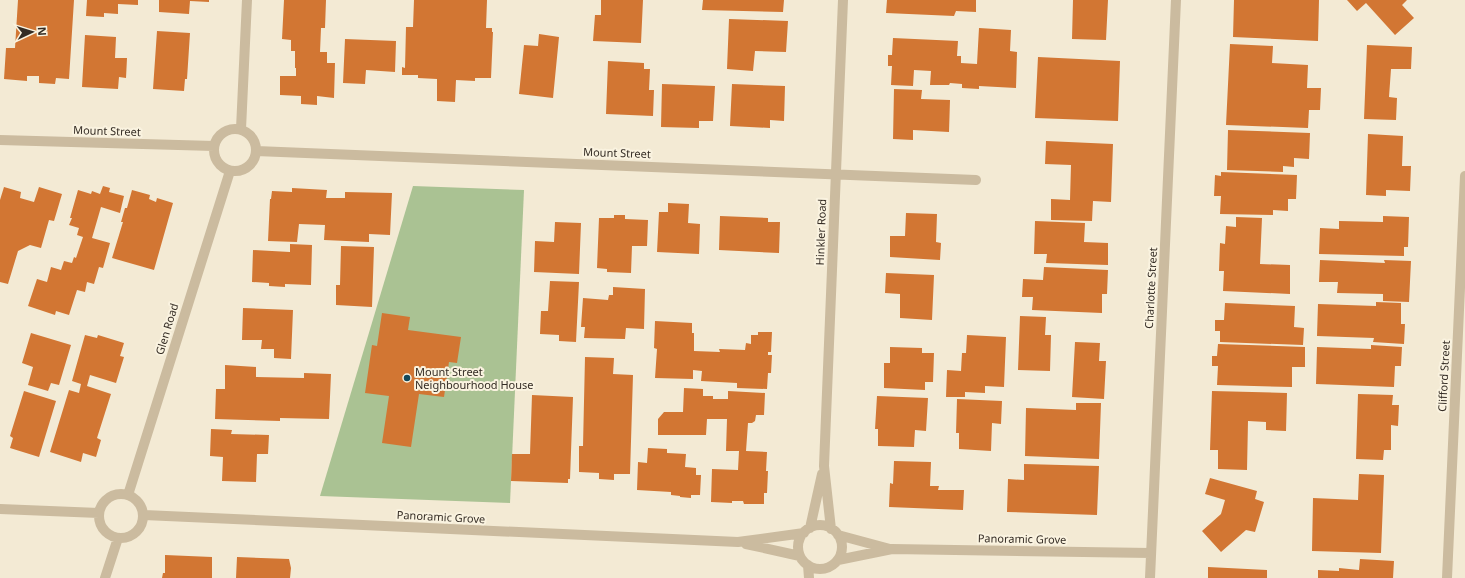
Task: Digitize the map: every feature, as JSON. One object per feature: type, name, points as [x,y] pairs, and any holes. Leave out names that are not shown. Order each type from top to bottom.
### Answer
[{"type":"street","points":[[241,129],[247,0]]},
{"type":"street","name":"Hinkler Road","points":[[835,532],[824,466],[843,0]]},
{"type":"street","name":"Charlotte Street","points":[[1150,578],[1176,0]]},
{"type":"street","points":[[241,129],[252,138],[256,145],[255,158],[246,169],[239,172],[230,171],[223,168],[218,163],[214,156],[214,146],[221,134],[228,130],[241,129]]},
{"type":"street","name":"Mount Street","points":[[0,140],[214,146]]},
{"type":"street","name":"Mount Street","points":[[256,150],[976,180]]},
{"type":"street","name":"Glen Road","points":[[128,495],[230,171]]},
{"type":"street","name":"Clifford Street","points":[[1447,578],[1465,176]]},
{"type":"street","name":"Hinkler Road","points":[[807,531],[824,466]]},
{"type":"street","points":[[120,494],[128,495],[134,498],[140,504],[144,515],[139,530],[126,538],[118,538],[107,534],[102,528],[99,513],[101,506],[106,500],[113,495],[120,494]]},
{"type":"street","points":[[0,508],[99,513]]},
{"type":"street","name":"Panoramic Grove","points":[[144,515],[738,542],[800,556]]},
{"type":"street","points":[[821,526],[835,532],[842,545],[842,550],[838,560],[830,567],[819,569],[808,565],[800,556],[798,550],[799,544],[807,531],[821,526]]},
{"type":"street","name":"Panoramic Grove","points":[[738,542],[807,531]]},
{"type":"street","name":"Panoramic Grove","points":[[835,532],[892,549]]},
{"type":"street","points":[[105,578],[118,538]]},
{"type":"street","name":"Panoramic Grove","points":[[838,560],[892,549],[1151,554]]},
{"type":"street","points":[[808,565],[810,578]]},
{"type":"street","points":[[828,578],[830,567]]},
{"type":"green space","points":[[413,186],[524,190],[510,503],[320,496]]},
{"type":"building","points":[[18,0],[74,0],[69,79],[56,78],[55,84],[39,83],[39,76],[27,76],[27,81],[4,79],[6,48],[15,48]]},
{"type":"building","points":[[87,0],[138,0],[138,5],[118,4],[118,14],[104,13],[104,17],[86,16]]},
{"type":"building","points":[[159,0],[209,0],[209,2],[190,1],[189,14],[159,12]]},
{"type":"building","points":[[284,0],[326,0],[325,28],[321,28],[320,52],[327,52],[327,63],[335,63],[334,98],[317,96],[317,105],[301,104],[301,96],[280,95],[280,76],[296,76],[295,51],[291,51],[291,40],[282,39]]},
{"type":"building","points":[[414,0],[487,0],[486,28],[492,28],[493,32],[491,78],[475,78],[475,81],[456,80],[455,102],[437,101],[437,79],[418,78],[418,75],[402,75],[402,67],[405,68],[406,27],[413,27]]},
{"type":"building","points":[[601,0],[643,0],[641,43],[593,41],[595,15],[601,15]]},
{"type":"building","points":[[703,0],[784,0],[783,12],[702,10]]},
{"type":"building","points":[[887,0],[976,0],[976,12],[956,11],[954,16],[886,13]]},
{"type":"building","points":[[1073,0],[1108,0],[1106,40],[1072,39]]},
{"type":"building","points":[[1234,0],[1319,0],[1318,41],[1233,37]]},
{"type":"building","points":[[1347,0],[1407,0],[1402,5],[1414,18],[1395,35],[1366,3],[1357,11]]},
{"type":"building","points":[[729,19],[788,21],[786,52],[755,51],[753,71],[727,69]]},
{"type":"building","points":[[979,28],[1011,30],[1010,51],[1017,52],[1016,88],[979,86],[979,89],[962,88],[962,84],[950,83],[949,85],[930,85],[931,71],[914,70],[913,86],[891,85],[892,66],[888,66],[888,55],[892,55],[893,38],[958,41],[957,56],[961,56],[961,63],[977,64]]},
{"type":"building","points":[[157,31],[190,33],[187,79],[185,79],[184,91],[153,89]]},
{"type":"building","points":[[539,34],[559,37],[553,98],[519,94],[524,45],[538,46]]},
{"type":"building","points":[[85,35],[116,37],[115,58],[127,58],[126,78],[119,77],[118,89],[82,87]]},
{"type":"building","points":[[345,39],[396,41],[395,72],[366,70],[365,84],[343,83]]},
{"type":"building","points":[[1230,44],[1273,46],[1272,63],[1308,65],[1307,88],[1321,88],[1320,110],[1309,110],[1308,128],[1226,125]]},
{"type":"building","points":[[1367,45],[1412,47],[1411,69],[1391,69],[1389,97],[1397,98],[1396,120],[1364,119]]},
{"type":"building","points":[[1038,57],[1120,61],[1118,121],[1035,118]]},
{"type":"building","points":[[608,61],[644,63],[644,69],[650,69],[649,90],[654,90],[653,116],[606,114]]},
{"type":"building","points":[[662,84],[715,86],[713,121],[699,121],[699,128],[661,127]]},
{"type":"building","points":[[732,84],[785,86],[784,121],[770,120],[770,128],[730,126]]},
{"type":"building","points":[[894,89],[922,90],[921,99],[950,100],[949,132],[913,130],[913,140],[893,139]]},
{"type":"building","points":[[1228,130],[1310,133],[1309,159],[1294,158],[1294,167],[1283,166],[1283,172],[1227,170]]},
{"type":"building","points":[[1368,134],[1403,136],[1402,166],[1411,166],[1410,191],[1386,190],[1386,196],[1366,195]]},
{"type":"building","points":[[1046,141],[1113,144],[1111,202],[1093,201],[1092,221],[1051,220],[1051,199],[1070,200],[1071,165],[1045,164]]},
{"type":"building","points":[[1221,172],[1297,175],[1296,199],[1288,199],[1288,211],[1273,210],[1273,215],[1220,214],[1221,196],[1214,196],[1215,175],[1221,176]]},
{"type":"building","points":[[103,186],[110,188],[109,192],[124,196],[120,213],[101,207],[92,238],[110,243],[103,268],[99,267],[94,284],[87,282],[85,292],[77,290],[69,315],[56,311],[55,315],[28,306],[37,279],[47,282],[51,267],[61,270],[64,261],[72,263],[74,257],[76,258],[83,237],[77,235],[79,228],[69,225],[78,190],[91,194],[92,191],[100,194]]},
{"type":"building","points":[[4,187],[21,192],[20,198],[34,202],[39,187],[62,194],[54,221],[49,220],[41,248],[30,245],[18,251],[8,284],[0,282],[0,200]]},
{"type":"building","points":[[292,188],[327,190],[326,198],[345,198],[345,192],[392,193],[390,235],[369,234],[369,242],[324,240],[325,225],[299,224],[297,242],[268,241],[270,199],[272,191],[292,192]]},
{"type":"building","points":[[132,190],[150,195],[149,199],[156,202],[157,198],[173,203],[154,270],[112,258],[123,222],[121,222],[125,208],[127,208]]},
{"type":"building","points":[[668,203],[689,204],[688,223],[700,224],[699,254],[657,252],[659,212],[668,212]]},
{"type":"building","points":[[906,213],[937,214],[936,242],[941,243],[940,260],[890,257],[890,236],[905,236]]},
{"type":"building","points":[[614,215],[625,215],[625,219],[648,220],[647,246],[632,246],[631,273],[607,272],[607,269],[597,268],[599,218],[614,218]]},
{"type":"building","points":[[720,216],[768,218],[768,222],[780,222],[779,253],[719,250]]},
{"type":"building","points":[[1383,216],[1409,217],[1408,247],[1404,247],[1404,256],[1319,254],[1320,228],[1339,229],[1339,221],[1383,222]]},
{"type":"building","points":[[1236,217],[1262,218],[1260,264],[1290,265],[1290,294],[1223,291],[1224,271],[1219,271],[1220,243],[1225,244],[1226,226],[1236,227]]},
{"type":"building","points":[[1035,221],[1085,223],[1084,242],[1108,243],[1108,265],[1046,263],[1047,254],[1034,254]]},
{"type":"building","points":[[555,222],[581,223],[579,274],[534,272],[535,241],[554,242]]},
{"type":"building","points":[[290,244],[312,245],[311,285],[285,284],[285,287],[269,286],[269,283],[252,282],[253,250],[290,252]]},
{"type":"building","points":[[341,246],[374,247],[372,307],[336,305],[336,285],[340,285]]},
{"type":"building","points":[[1320,260],[1385,263],[1384,260],[1411,261],[1409,302],[1383,301],[1383,294],[1337,293],[1338,282],[1319,282]]},
{"type":"building","points":[[1044,267],[1108,270],[1107,294],[1102,294],[1102,313],[1032,310],[1033,297],[1022,297],[1023,279],[1043,280]]},
{"type":"building","points":[[886,273],[934,275],[932,320],[900,318],[900,294],[885,293]]},
{"type":"building","points":[[550,281],[579,282],[576,342],[559,341],[559,335],[540,334],[541,311],[548,311]]},
{"type":"building","points":[[613,287],[645,289],[644,329],[626,328],[625,339],[584,338],[585,327],[581,327],[583,298],[608,300],[609,295],[613,295]]},
{"type":"building","points":[[1376,302],[1401,303],[1401,324],[1405,324],[1404,344],[1373,342],[1374,338],[1317,336],[1318,304],[1376,306]]},
{"type":"building","points":[[1225,303],[1295,306],[1294,327],[1304,328],[1303,345],[1220,342],[1220,331],[1215,331],[1215,320],[1224,320]]},
{"type":"building","points":[[243,308],[293,310],[291,359],[274,358],[274,349],[261,349],[262,340],[242,340]]},
{"type":"building","name":"Mount Street Neighbourhood House","points":[[382,313],[410,317],[408,330],[461,337],[457,363],[449,362],[444,397],[419,394],[411,447],[382,443],[389,396],[365,393],[372,345],[377,346]]},
{"type":"building","points":[[1020,316],[1046,317],[1045,335],[1051,335],[1050,371],[1018,370]]},
{"type":"building","points":[[655,321],[692,323],[692,333],[694,333],[694,351],[720,352],[719,349],[745,350],[746,343],[751,344],[751,335],[758,335],[758,332],[772,332],[771,352],[768,352],[768,355],[772,355],[771,373],[768,373],[767,389],[737,388],[737,383],[701,381],[702,371],[693,370],[693,379],[655,378],[657,349],[654,348]]},
{"type":"building","points":[[31,333],[71,345],[59,385],[51,383],[48,391],[28,385],[33,367],[22,363]]},
{"type":"building","points":[[85,335],[97,338],[98,335],[124,343],[120,356],[124,357],[116,383],[90,375],[87,386],[111,394],[97,438],[101,440],[96,457],[83,453],[81,462],[50,452],[69,390],[79,393],[81,384],[72,381]]},
{"type":"building","points":[[967,335],[1006,337],[1004,387],[985,386],[985,393],[965,392],[965,397],[946,397],[947,370],[961,371],[962,353],[966,353]]},
{"type":"building","points":[[1075,342],[1100,343],[1099,361],[1106,361],[1104,399],[1072,397]]},
{"type":"building","points":[[1218,344],[1305,347],[1305,367],[1292,367],[1292,387],[1217,385],[1218,366],[1212,366],[1212,356],[1217,356]]},
{"type":"building","points":[[1371,345],[1402,347],[1401,366],[1395,366],[1394,387],[1316,384],[1317,347],[1371,349]]},
{"type":"building","points":[[890,347],[922,348],[922,353],[934,353],[933,382],[925,382],[925,390],[884,388],[884,363],[890,363]]},
{"type":"building","points":[[585,357],[614,358],[613,374],[633,375],[630,474],[614,474],[614,480],[599,479],[599,473],[579,472],[579,446],[583,446]]},
{"type":"building","points":[[225,365],[256,367],[256,377],[304,378],[304,373],[331,374],[329,419],[280,418],[280,421],[215,419],[216,389],[225,389]]},
{"type":"building","points":[[684,388],[703,389],[703,396],[713,396],[713,399],[728,399],[728,391],[765,393],[764,415],[756,415],[755,421],[748,423],[746,451],[767,452],[767,493],[764,493],[764,504],[744,504],[743,501],[732,501],[732,503],[711,502],[712,469],[738,470],[739,451],[726,451],[727,419],[707,419],[706,435],[658,435],[658,419],[664,412],[683,412]]},
{"type":"building","points":[[24,391],[56,401],[39,457],[10,448],[13,438],[10,436]]},
{"type":"building","points":[[1212,391],[1287,393],[1286,431],[1266,430],[1266,422],[1248,421],[1247,470],[1218,469],[1218,450],[1210,450]]},
{"type":"building","points":[[1358,394],[1393,395],[1392,405],[1399,405],[1398,426],[1391,425],[1391,450],[1384,450],[1383,460],[1356,459]]},
{"type":"building","points":[[532,395],[573,397],[570,479],[568,479],[568,483],[511,481],[512,454],[530,454]]},
{"type":"building","points":[[877,396],[928,398],[926,431],[915,430],[914,447],[878,446],[878,429],[875,429]]},
{"type":"building","points":[[957,399],[1002,401],[1001,424],[992,423],[991,451],[959,449],[959,433],[956,433]]},
{"type":"building","points":[[1076,403],[1101,403],[1099,459],[1025,456],[1026,408],[1076,410]]},
{"type":"building","points":[[211,429],[232,430],[231,434],[269,435],[268,454],[257,454],[256,482],[222,481],[223,457],[210,456]]},
{"type":"building","points":[[648,448],[667,449],[667,453],[686,454],[685,467],[696,468],[696,475],[701,475],[700,495],[691,495],[691,498],[671,495],[671,492],[637,490],[638,462],[647,463]]},
{"type":"building","points":[[894,461],[931,462],[930,486],[939,486],[938,490],[964,490],[963,510],[889,507],[890,483],[893,484]]},
{"type":"building","points":[[1024,464],[1099,466],[1097,515],[1007,512],[1008,479],[1024,480]]},
{"type":"building","points":[[1359,474],[1384,475],[1381,553],[1312,551],[1313,498],[1358,500]]},
{"type":"building","points":[[1210,478],[1257,491],[1255,499],[1264,502],[1255,532],[1246,530],[1221,552],[1202,531],[1221,514],[1225,500],[1205,494]]},
{"type":"building","points":[[165,555],[212,557],[212,578],[162,578],[163,573],[165,573]]},
{"type":"building","points":[[237,557],[289,559],[291,568],[290,578],[236,578]]},
{"type":"building","points":[[1360,559],[1394,561],[1393,578],[1318,578],[1318,570],[1339,571],[1339,568],[1359,570]]},
{"type":"building","points":[[1208,567],[1267,570],[1267,578],[1208,578]]},
{"type":"place","name":"Mount Street Neighbourhood House","points":[[407,378]]}]
